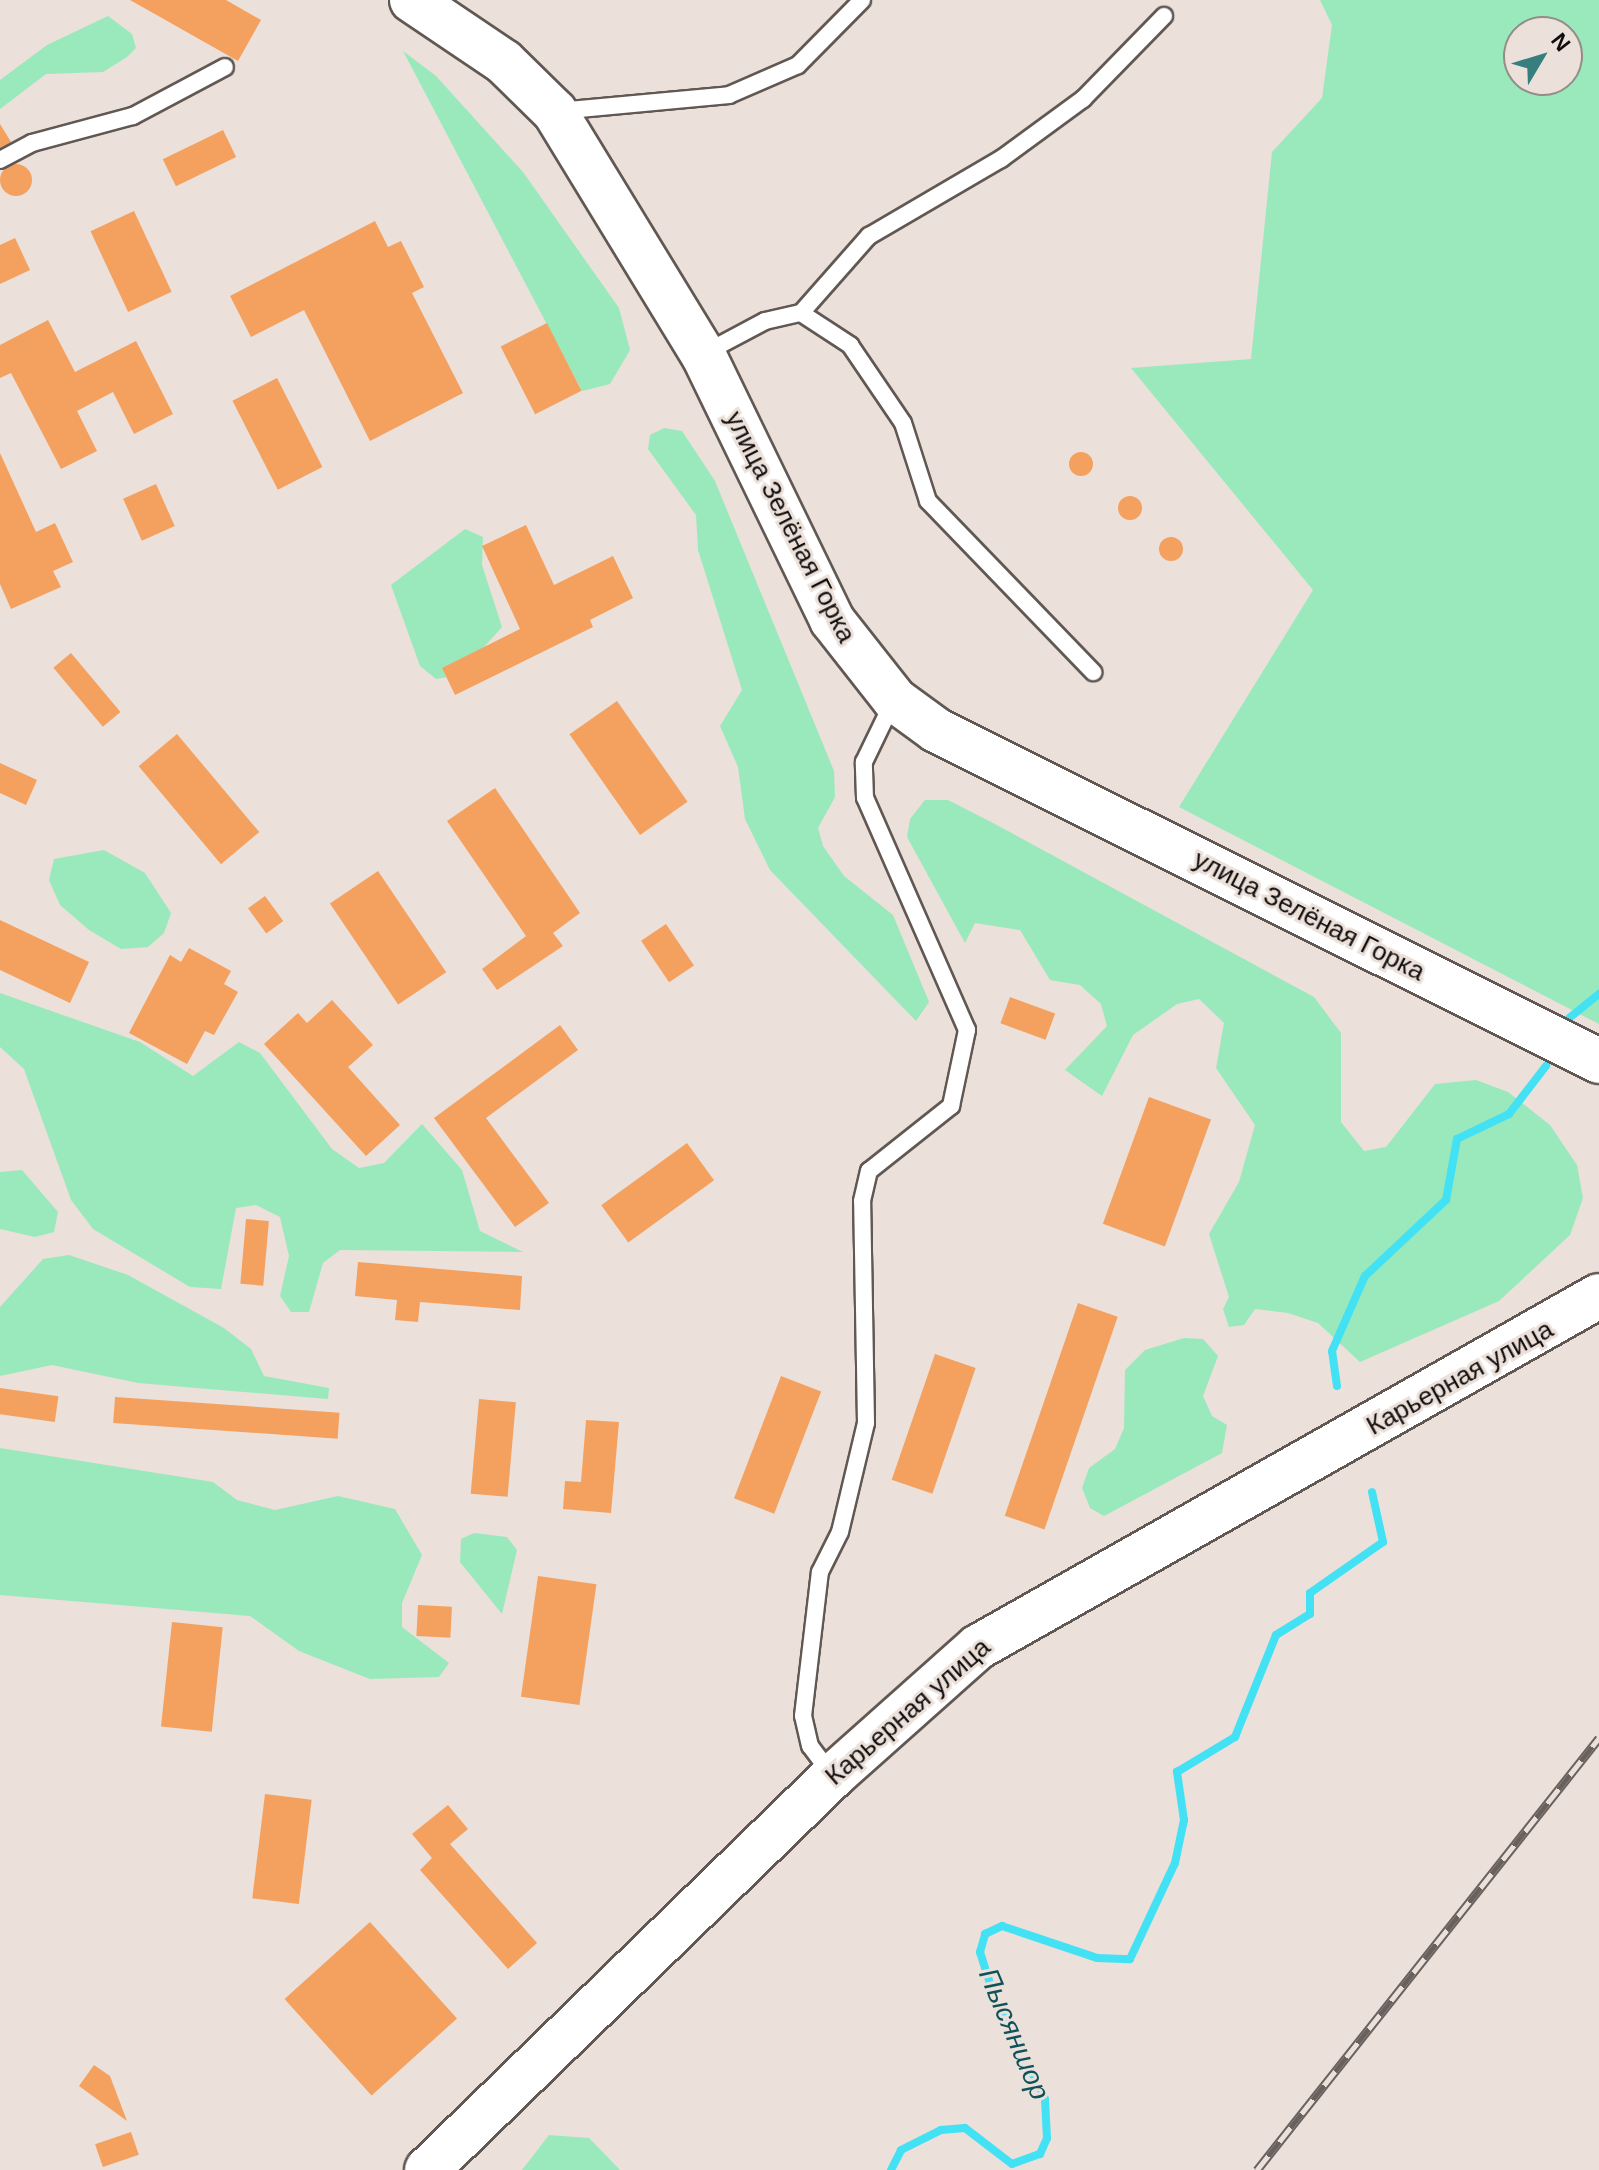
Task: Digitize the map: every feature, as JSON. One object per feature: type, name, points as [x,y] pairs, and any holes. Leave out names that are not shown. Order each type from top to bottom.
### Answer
[{"type":"street","name":"улица Зелёная Горка","points":[[412,0],[504,62],[555,112],[703,354],[832,620],[895,700],[936,730],[1597,1061]]},
{"type":"street","points":[[1538,1337],[1599,1272]]},
{"type":"street","name":"Карьерная улица","points":[[427,2170],[833,1776],[952,1668],[1012,1625],[1538,1337],[1599,1296]]},
{"type":"street","points":[[1538,1337],[1599,1308]]},
{"type":"lane","points":[[555,112],[729,95],[798,65],[862,0]]},
{"type":"lane","points":[[703,354],[765,321],[801,313],[869,236],[1001,159],[1083,99],[1164,16]]},
{"type":"lane","points":[[0,160],[32,143],[133,116],[225,67]]},
{"type":"lane","points":[[801,313],[850,345],[903,423],[928,501],[1093,672]]},
{"type":"lane","points":[[833,1776],[810,1746],[803,1716],[820,1572],[840,1532],[866,1423],[862,1201],[869,1171],[951,1106],[967,1030],[865,798],[864,762],[895,700]]},
{"type":"green space","points":[[1320,0],[1599,0],[1599,1024],[1179,807],[1313,590],[1131,368],[1251,359],[1272,152],[1322,98],[1332,25]]},
{"type":"green space","points":[[108,16],[132,34],[136,48],[127,57],[103,72],[46,74],[0,109],[0,80],[47,45]]},
{"type":"green space","points":[[403,51],[436,76],[523,172],[619,308],[630,350],[610,384],[582,391]]},
{"type":"green space","points":[[664,428],[682,431],[715,481],[834,771],[835,797],[818,828],[823,846],[844,876],[893,915],[929,1002],[916,1021],[770,870],[745,819],[738,767],[720,726],[742,690],[698,550],[696,515],[648,449],[650,435]]},
{"type":"green space","points":[[465,529],[483,537],[482,565],[502,627],[459,675],[436,679],[420,666],[391,585]]},
{"type":"green space","points":[[925,800],[948,800],[1314,997],[1341,1033],[1341,1122],[1364,1151],[1386,1147],[1435,1084],[1476,1080],[1508,1092],[1550,1125],[1577,1165],[1583,1198],[1570,1235],[1499,1301],[1360,1362],[1318,1323],[1288,1313],[1255,1309],[1244,1325],[1229,1327],[1223,1309],[1229,1297],[1209,1234],[1239,1182],[1255,1125],[1216,1068],[1224,1023],[1199,999],[1177,1004],[1133,1035],[1102,1096],[1065,1070],[1107,1026],[1101,1004],[1080,985],[1050,980],[1020,930],[975,923],[965,943],[907,837],[910,819]]},
{"type":"green space","points":[[104,850],[145,873],[171,913],[164,933],[148,947],[121,949],[89,930],[60,905],[49,880],[54,859]]},
{"type":"green space","points":[[0,993],[140,1042],[193,1076],[239,1042],[260,1053],[332,1149],[359,1168],[384,1163],[422,1124],[462,1170],[480,1231],[523,1252],[340,1250],[323,1263],[309,1312],[291,1312],[280,1296],[289,1256],[280,1217],[256,1205],[236,1208],[221,1289],[190,1287],[93,1229],[71,1200],[24,1069],[0,1047]]},
{"type":"green space","points":[[22,1170],[58,1212],[54,1232],[35,1237],[0,1229],[0,1172]]},
{"type":"green space","points":[[69,1255],[128,1275],[224,1328],[251,1349],[264,1376],[329,1388],[328,1399],[138,1383],[52,1365],[0,1376],[0,1307],[43,1259]]},
{"type":"green space","points":[[1184,1338],[1203,1339],[1218,1356],[1203,1396],[1212,1416],[1227,1425],[1222,1453],[1104,1516],[1090,1508],[1082,1488],[1089,1468],[1115,1449],[1124,1428],[1125,1370],[1145,1350]]},
{"type":"green space","points":[[0,1448],[213,1482],[237,1500],[275,1510],[338,1496],[395,1509],[422,1555],[402,1603],[402,1627],[449,1663],[439,1677],[370,1679],[299,1651],[250,1616],[0,1595]]},
{"type":"green space","points":[[474,1533],[507,1537],[517,1550],[502,1614],[460,1562],[461,1539]]},
{"type":"green space","points":[[549,2135],[589,2138],[620,2170],[522,2170]]},
{"type":"building","points":[[130,0],[226,0],[261,20],[238,61]]},
{"type":"building","points":[[0,124],[11,142],[0,148]]},
{"type":"building","points":[[223,130],[236,157],[176,186],[163,159]]},
{"type":"building","points":[[16,164],[27,169],[32,180],[27,191],[16,196],[5,191],[0,180],[5,169]]},
{"type":"building","points":[[134,211],[172,292],[128,312],[90,231]]},
{"type":"building","points":[[375,221],[388,247],[401,241],[424,287],[412,293],[463,393],[370,441],[304,310],[251,337],[230,296]]},
{"type":"building","points":[[15,238],[30,270],[0,284],[0,245]]},
{"type":"building","points":[[48,320],[75,372],[136,341],[173,414],[134,434],[113,392],[77,411],[97,451],[61,469],[11,373],[0,378],[0,345]]},
{"type":"building","points":[[547,323],[582,391],[535,414],[501,347]]},
{"type":"building","points":[[277,378],[322,467],[278,490],[232,401]]},
{"type":"building","points":[[1081,452],[1089,456],[1093,464],[1089,472],[1081,476],[1073,472],[1069,464],[1073,456]]},
{"type":"building","points":[[0,453],[36,532],[55,523],[73,562],[53,571],[61,587],[11,609],[0,584]]},
{"type":"building","points":[[156,484],[175,526],[142,541],[123,499]]},
{"type":"building","points":[[1130,496],[1138,500],[1142,508],[1138,516],[1130,520],[1122,516],[1118,508],[1122,500]]},
{"type":"building","points":[[526,525],[554,585],[613,556],[633,598],[590,620],[593,627],[455,695],[442,668],[520,629],[482,546]]},
{"type":"building","points":[[1171,537],[1179,541],[1183,549],[1179,557],[1171,561],[1163,557],[1159,549],[1163,541]]},
{"type":"building","points":[[71,653],[120,712],[103,727],[53,668]]},
{"type":"building","points":[[617,701],[688,802],[640,835],[569,734]]},
{"type":"building","points":[[177,734],[259,832],[221,864],[139,766]]},
{"type":"building","points":[[0,763],[37,780],[26,805],[0,793]]},
{"type":"building","points":[[495,788],[580,913],[553,933],[563,946],[497,990],[482,969],[526,936],[447,821]]},
{"type":"building","points":[[378,871],[446,972],[398,1005],[330,903]]},
{"type":"building","points":[[265,896],[283,921],[266,933],[248,908]]},
{"type":"building","points":[[0,920],[89,962],[70,1003],[0,970]]},
{"type":"building","points":[[666,924],[694,965],[669,982],[641,941]]},
{"type":"building","points":[[189,948],[231,971],[224,984],[238,992],[214,1035],[205,1031],[187,1064],[129,1033],[170,955],[181,962]]},
{"type":"building","points":[[1010,997],[1055,1013],[1046,1040],[1000,1023]]},
{"type":"building","points":[[332,1000],[373,1045],[348,1067],[400,1125],[366,1156],[264,1044],[298,1013],[307,1023]]},
{"type":"building","points":[[560,1025],[578,1050],[486,1118],[549,1203],[515,1227],[434,1118]]},
{"type":"building","points":[[1149,1097],[1211,1120],[1165,1246],[1103,1224]]},
{"type":"building","points":[[687,1143],[714,1180],[628,1243],[601,1205]]},
{"type":"building","points":[[246,1219],[269,1221],[263,1286],[240,1284]]},
{"type":"building","points":[[358,1262],[522,1276],[520,1310],[420,1302],[418,1322],[395,1320],[397,1300],[355,1296]]},
{"type":"building","points":[[1078,1303],[1118,1317],[1044,1529],[1005,1516]]},
{"type":"building","points":[[935,1354],[976,1368],[932,1494],[892,1480]]},
{"type":"building","points":[[781,1376],[821,1391],[774,1514],[734,1498]]},
{"type":"building","points":[[0,1388],[58,1396],[55,1422],[0,1414]]},
{"type":"building","points":[[115,1397],[339,1413],[338,1439],[113,1423]]},
{"type":"building","points":[[479,1399],[516,1402],[508,1497],[471,1494]]},
{"type":"building","points":[[586,1420],[619,1422],[611,1513],[563,1509],[565,1481],[581,1482]]},
{"type":"building","points":[[538,1576],[596,1584],[579,1705],[521,1697]]},
{"type":"building","points":[[418,1605],[452,1607],[450,1638],[416,1636]]},
{"type":"building","points":[[172,1622],[223,1627],[212,1732],[161,1726]]},
{"type":"building","points":[[265,1794],[312,1800],[299,1904],[252,1898]]},
{"type":"building","points":[[448,1805],[468,1829],[450,1844],[537,1943],[508,1969],[420,1870],[432,1858],[412,1834]]},
{"type":"building","points":[[370,1922],[457,2019],[372,2096],[285,1999]]},
{"type":"building","points":[[94,2065],[110,2076],[127,2121],[79,2086]]},
{"type":"building","points":[[131,2132],[139,2155],[103,2167],[95,2144]]},
{"type":"waterway","name":"Пысяншор","points":[[1568,1019],[1599,994]]},
{"type":"waterway","name":"Пысяншор","points":[[1337,1386],[1332,1351],[1365,1276],[1446,1200],[1457,1139],[1509,1114],[1546,1066]]},
{"type":"waterway","name":"Пысяншор","points":[[891,2170],[901,2150],[941,2130],[965,2128],[1012,2164],[1040,2154],[1047,2138],[1045,2099],[993,1993],[980,1952],[985,1934],[1002,1926],[1097,1958],[1130,1959],[1175,1863],[1184,1820],[1177,1772],[1235,1737],[1276,1635],[1310,1614],[1310,1593],[1383,1542],[1372,1492]]},
{"type":"railway","points":[[1257,2170],[1599,1738]]}]
